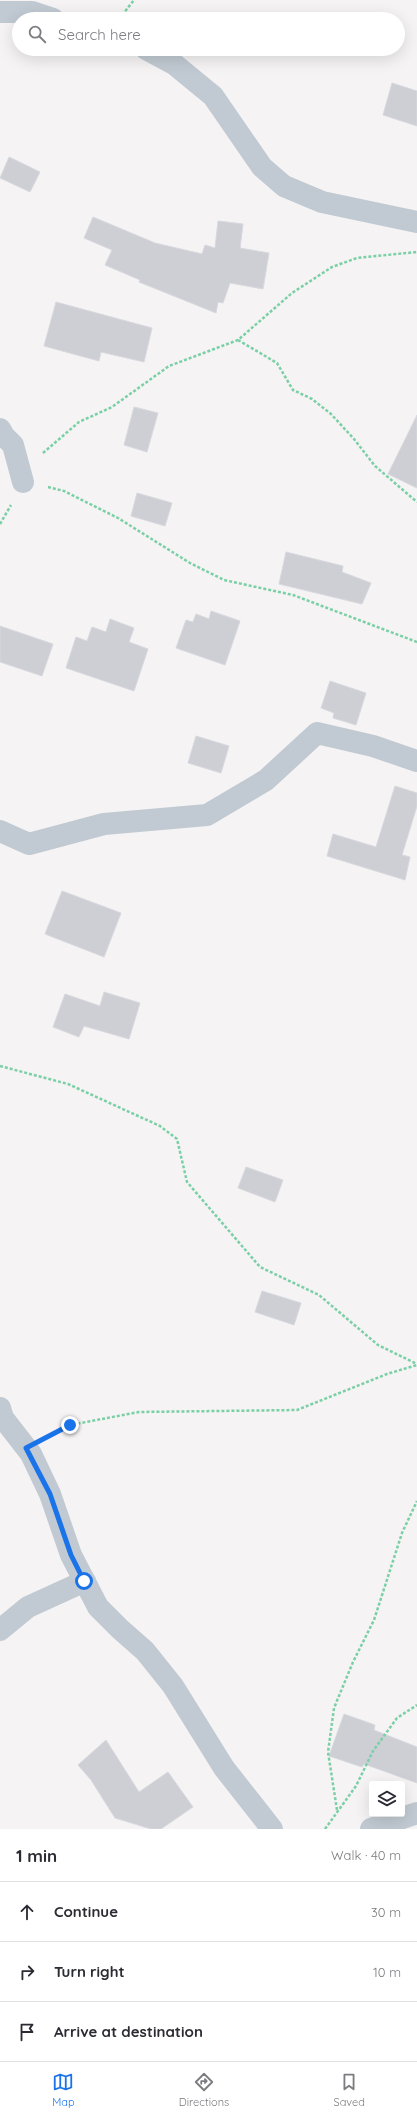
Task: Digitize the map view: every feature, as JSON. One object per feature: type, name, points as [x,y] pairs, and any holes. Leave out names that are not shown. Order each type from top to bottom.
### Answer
[{"type":"street","points":[[0,12],[32,12]]},
{"type":"street","points":[[159,56],[174,64],[214,96],[262,167],[284,186],[322,202],[417,222]]},
{"type":"street","points":[[0,428],[4,436],[13,445],[23,482]]},
{"type":"street","points":[[0,831],[29,844],[104,824],[208,815],[266,780],[317,733],[373,746],[417,761]]},
{"type":"street","points":[[0,1408],[3,1418],[26,1448],[50,1494],[71,1555],[98,1607],[145,1651],[173,1686],[224,1768],[272,1829]]},
{"type":"street","points":[[0,1630],[28,1607],[84,1581]]},
{"type":"street","points":[[371,1829],[417,1813]]},
{"type":"path","points":[[125,12],[134,0]]},
{"type":"path","points":[[417,252],[357,258],[332,267],[292,293],[238,340],[169,366],[112,406],[79,422],[40,455],[23,482],[64,491],[118,518],[190,563],[224,580],[293,595],[417,642]]},
{"type":"path","points":[[238,340],[277,363],[293,390],[312,399],[330,414],[354,439],[375,466],[417,502]]},
{"type":"path","points":[[0,1066],[68,1084],[160,1126],[177,1138],[187,1182],[260,1267],[320,1295],[378,1345],[417,1364]]},
{"type":"path","points":[[26,1448],[70,1425],[139,1412],[297,1410],[387,1374],[417,1364]]},
{"type":"path","points":[[337,1810],[328,1752],[334,1708],[353,1662],[374,1620],[402,1533],[417,1501]]},
{"type":"path","points":[[325,1829],[337,1810],[356,1786],[373,1751],[397,1718],[417,1705]]},
{"type":"building","points":[[392,83],[417,91],[417,126],[383,115]]},
{"type":"building","points":[[9,157],[40,172],[30,192],[0,178]]},
{"type":"building","points":[[93,217],[155,243],[202,254],[205,245],[215,248],[218,221],[243,224],[240,248],[269,253],[263,289],[230,283],[223,303],[218,302],[216,313],[139,282],[140,280],[105,265],[112,250],[84,238]]},
{"type":"building","points":[[56,302],[152,328],[144,362],[101,352],[99,361],[44,346]]},
{"type":"building","points":[[134,407],[158,413],[147,452],[124,445]]},
{"type":"building","points":[[417,415],[417,488],[388,474]]},
{"type":"building","points":[[137,493],[172,503],[165,526],[131,516]]},
{"type":"building","points":[[286,552],[343,566],[342,572],[371,583],[362,604],[279,584]]},
{"type":"building","points":[[211,611],[240,621],[225,665],[176,648],[186,620],[193,622],[196,614],[209,619]]},
{"type":"building","points":[[110,619],[134,628],[129,642],[148,649],[134,691],[66,668],[76,637],[87,641],[92,627],[106,632]]},
{"type":"building","points":[[0,626],[53,644],[42,676],[0,662]]},
{"type":"building","points":[[330,681],[366,693],[356,725],[333,718],[334,713],[321,708]]},
{"type":"building","points":[[196,736],[229,746],[221,773],[188,763]]},
{"type":"building","points":[[395,786],[417,793],[417,806],[402,855],[410,857],[405,880],[327,856],[333,834],[376,847]]},
{"type":"building","points":[[62,891],[121,913],[104,957],[45,934]]},
{"type":"building","points":[[104,992],[140,1003],[129,1039],[84,1026],[79,1037],[53,1027],[65,994],[100,1006]]},
{"type":"building","points":[[246,1167],[283,1180],[275,1202],[238,1188]]},
{"type":"building","points":[[262,1291],[301,1303],[294,1325],[255,1312]]},
{"type":"building","points":[[344,1714],[375,1725],[374,1730],[417,1747],[417,1783],[364,1764],[362,1767],[329,1756]]},
{"type":"building","points":[[106,1740],[139,1792],[168,1772],[193,1807],[161,1829],[151,1829],[115,1818],[91,1780],[78,1765]]},
{"type":"route","points":[[70,1425],[26,1448],[31,1454],[50,1494],[71,1555],[84,1581]]}]
